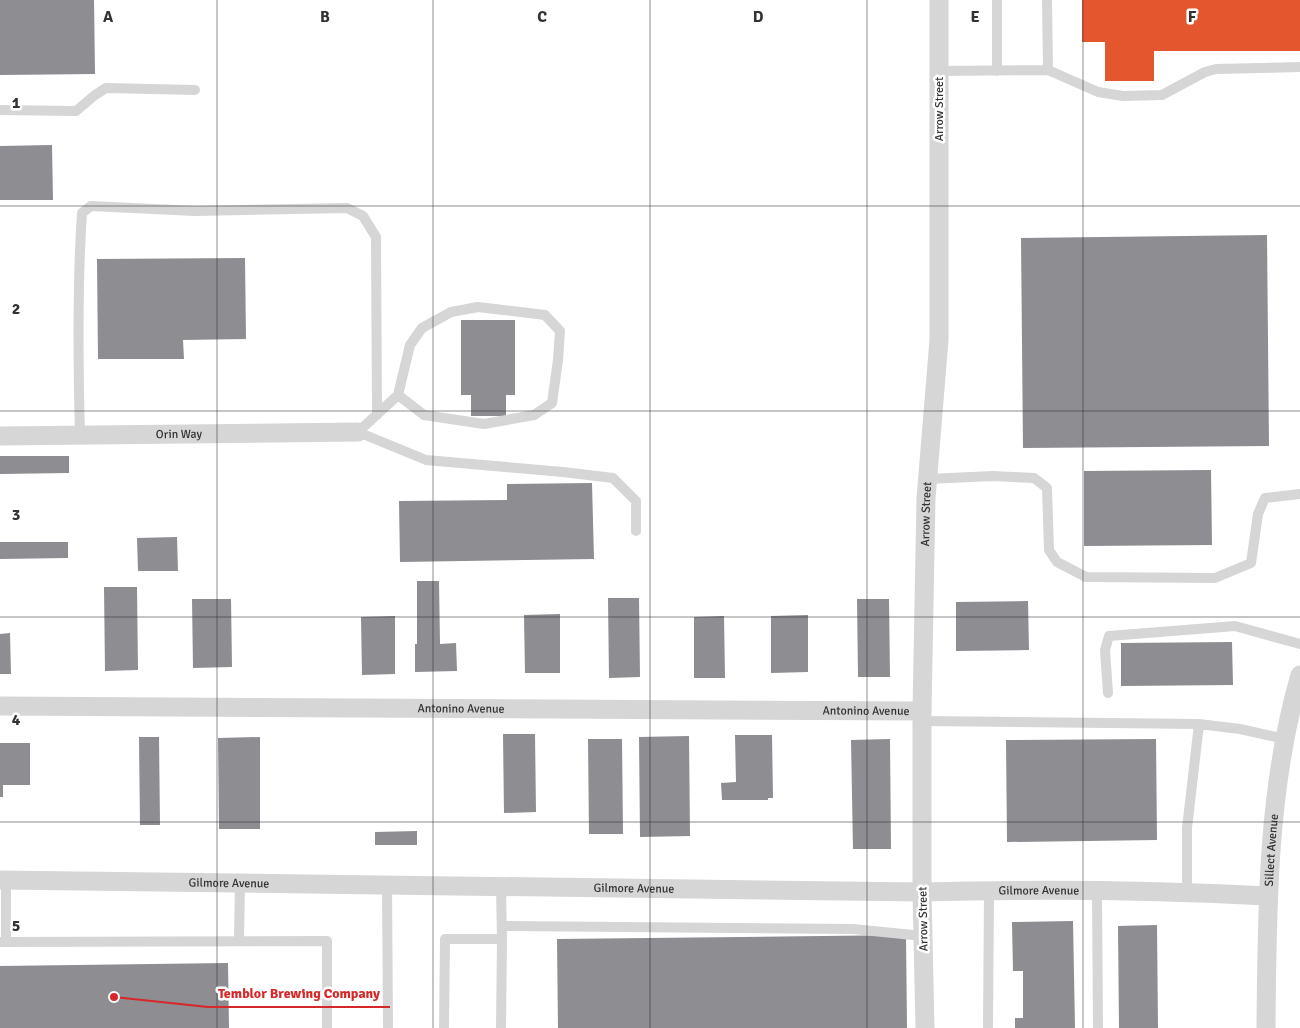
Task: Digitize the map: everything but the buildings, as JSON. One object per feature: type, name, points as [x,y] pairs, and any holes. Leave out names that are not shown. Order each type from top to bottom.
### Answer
[{"type":"street","name":"Arrow Street","points":[[925,1028],[922,892],[922,716],[928,479],[939,340],[939,0]]},
{"type":"street","name":"Orin Way","points":[[0,436],[358,432]]},
{"type":"street","name":"Sillect Avenue","points":[[1266,1028],[1268,896],[1275,808],[1285,740],[1300,674]]},
{"type":"street","name":"Antonino Avenue","points":[[0,706],[922,716]]},
{"type":"street","name":"Gilmore Avenue","points":[[3,880],[922,892],[989,890],[1187,892],[1268,896]]},
{"type":"lane","points":[[997,0],[997,71]]},
{"type":"lane","points":[[1047,0],[1048,70]]},
{"type":"lane","points":[[939,71],[1048,70],[1098,92],[1123,96],[1162,95],[1204,72],[1216,69],[1300,67]]},
{"type":"lane","points":[[0,110],[76,111],[106,88],[195,90]]},
{"type":"lane","points":[[80,435],[78,382],[79,246],[82,212],[91,206],[195,211],[347,208],[362,216],[376,237],[377,415]]},
{"type":"lane","points":[[398,395],[424,415],[484,424],[534,415],[552,403],[558,360],[560,331],[545,314],[478,307],[451,312],[422,328],[410,344],[398,395],[358,432],[426,460],[613,478],[636,501],[636,531]]},
{"type":"lane","points":[[928,479],[993,476],[1034,478],[1047,488],[1049,550],[1056,562],[1086,576],[1215,578],[1251,563],[1258,514],[1265,498],[1300,494]]},
{"type":"lane","points":[[1108,693],[1105,650],[1109,636],[1235,626],[1300,644]]},
{"type":"lane","points":[[922,716],[1199,724],[1240,730],[1285,740]]},
{"type":"lane","points":[[1187,892],[1187,828],[1199,724]]},
{"type":"lane","points":[[3,880],[3,942],[327,941],[327,1028]]},
{"type":"lane","points":[[239,940],[240,883]]},
{"type":"lane","points":[[387,885],[388,1028]]},
{"type":"lane","points":[[501,887],[501,1028]]},
{"type":"lane","points":[[988,1028],[989,890]]},
{"type":"lane","points":[[1097,891],[1098,1028]]},
{"type":"lane","points":[[502,926],[853,929],[923,936]]},
{"type":"lane","points":[[444,1028],[445,939],[502,939]]},
{"type":"place","name":"Temblor Brewing Company","points":[[114,997]]}]
